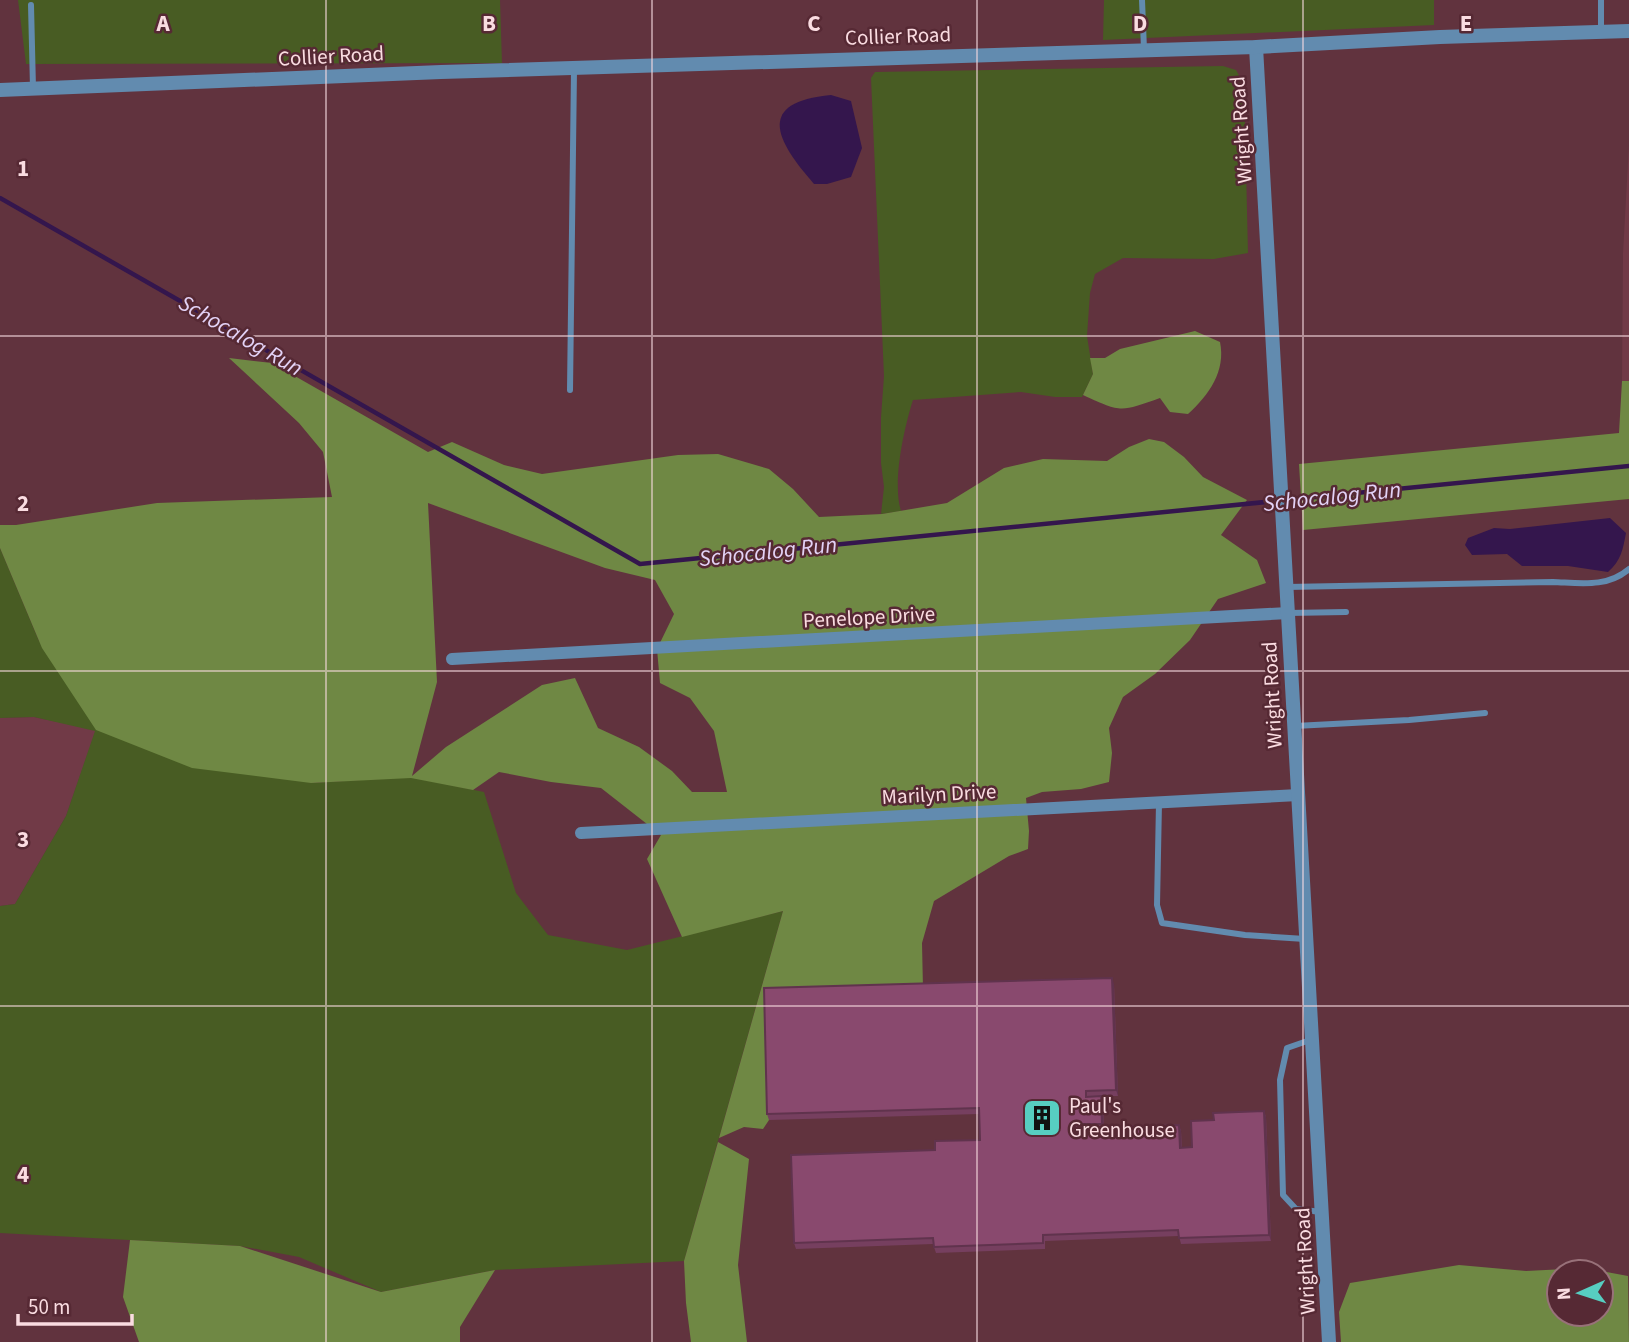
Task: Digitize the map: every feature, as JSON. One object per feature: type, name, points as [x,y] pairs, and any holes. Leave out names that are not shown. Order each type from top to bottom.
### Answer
[{"type":"street","name":"Collier Road","points":[[0,90],[574,68],[1256,47],[1629,31]]},
{"type":"street","name":"Wright Road","points":[[1256,47],[1329,1342]]},
{"type":"street","name":"Penelope Drive","points":[[452,660],[1289,613]]},
{"type":"street","name":"Marilyn Drive","points":[[581,833],[1298,795]]},
{"type":"lane","points":[[1142,0],[1144,49]]},
{"type":"lane","points":[[1601,0],[1601,32]]},
{"type":"lane","points":[[31,5],[33,90]]},
{"type":"lane","points":[[569,390],[574,68]]},
{"type":"lane","points":[[1287,587],[1596,583],[1617,579],[1629,569]]},
{"type":"lane","points":[[1289,613],[1346,612]]},
{"type":"lane","points":[[1295,726],[1485,713]]},
{"type":"lane","points":[[1159,802],[1157,905],[1162,923],[1245,935],[1307,939]]},
{"type":"lane","points":[[1313,1039],[1287,1048],[1280,1080],[1283,1195],[1296,1209],[1323,1212]]},
{"type":"shaded area","points":[[831,95],[851,101],[862,148],[851,177],[827,184],[814,184],[790,153],[783,139],[780,126],[782,115],[791,106],[807,99]]},
{"type":"shaded area","points":[[1629,145],[1629,381],[1622,381],[1623,253]]},
{"type":"shaded area","points":[[1610,518],[1626,533],[1619,559],[1608,572],[1568,566],[1522,566],[1507,554],[1472,555],[1465,545],[1468,538],[1494,528],[1510,529]]},
{"type":"shaded area","points":[[34,717],[96,730],[66,816],[15,904],[0,906],[0,718]]},
{"type":"green space","points":[[18,0],[500,0],[502,63],[26,64]]},
{"type":"green space","points":[[1104,0],[1434,0],[1434,25],[1103,40]]},
{"type":"green space","points":[[1223,66],[1236,70],[1244,84],[1248,253],[1214,259],[1123,258],[1095,274],[1090,293],[1087,336],[1093,374],[1082,397],[1055,397],[1021,392],[913,400],[898,471],[901,511],[881,514],[884,487],[881,417],[884,376],[871,78],[875,72]]},
{"type":"green space","points":[[1195,331],[1220,342],[1221,353],[1214,382],[1203,399],[1188,414],[1170,412],[1160,398],[1128,408],[1114,408],[1083,395],[1093,374],[1090,358],[1105,358],[1120,349]]},
{"type":"green space","points":[[229,358],[272,363],[428,452],[452,442],[504,465],[542,474],[678,455],[718,454],[769,469],[793,489],[819,517],[882,514],[947,503],[1004,468],[1043,459],[1107,461],[1129,447],[1149,439],[1164,442],[1184,457],[1203,477],[1247,500],[1221,535],[1257,560],[1266,583],[1218,599],[1190,640],[1155,674],[1123,697],[1109,728],[1112,753],[1109,782],[1081,789],[1042,792],[1026,798],[1028,849],[1009,856],[934,901],[922,943],[923,989],[766,994],[769,1120],[763,1129],[744,1127],[719,1138],[783,911],[682,937],[647,859],[661,835],[601,788],[499,772],[473,790],[411,778],[311,783],[192,768],[96,730],[42,648],[0,548],[0,525],[16,525],[157,503],[332,497],[323,452],[299,423]],"holes":[[[428,503],[605,568],[655,580],[674,614],[657,649],[660,683],[690,698],[714,731],[727,792],[692,792],[672,771],[639,747],[598,728],[575,678],[542,685],[446,747],[412,776],[437,682]]]},
{"type":"green space","points":[[1622,381],[1629,381],[1629,499],[1303,530],[1299,464],[1619,433]]},
{"type":"green space","points":[[0,548],[39,641],[311,783],[411,777],[484,792],[516,893],[548,935],[627,950],[783,911],[684,1261],[495,1270],[381,1292],[299,1257],[240,1246],[0,1233],[0,906],[15,904],[66,816],[95,731],[34,717],[0,718]]},
{"type":"green space","points":[[718,1142],[749,1159],[738,1265],[747,1342],[691,1342],[684,1261]]},
{"type":"green space","points":[[130,1240],[240,1246],[381,1292],[495,1270],[460,1327],[460,1342],[139,1342],[123,1297]]},
{"type":"green space","points":[[1459,1265],[1545,1270],[1545,1328],[1615,1328],[1615,1274],[1628,1276],[1629,1342],[1341,1342],[1339,1312],[1350,1283]]},
{"type":"building","name":"Paul's Greenhouse","points":[[1112,978],[1116,1090],[1086,1091],[1086,1097],[1101,1096],[1102,1124],[1080,1124],[1080,1128],[1179,1125],[1180,1148],[1192,1147],[1191,1121],[1214,1120],[1213,1113],[1264,1111],[1269,1235],[1179,1238],[1178,1230],[1043,1235],[1043,1243],[934,1247],[933,1238],[794,1243],[791,1155],[935,1150],[935,1141],[980,1140],[979,1108],[767,1114],[764,988]]},
{"type":"waterway","name":"Schocalog Run","points":[[0,198],[640,564],[1629,466]]},
{"type":"place","name":"Paul's Greenhouse","points":[[1042,1118]]}]
